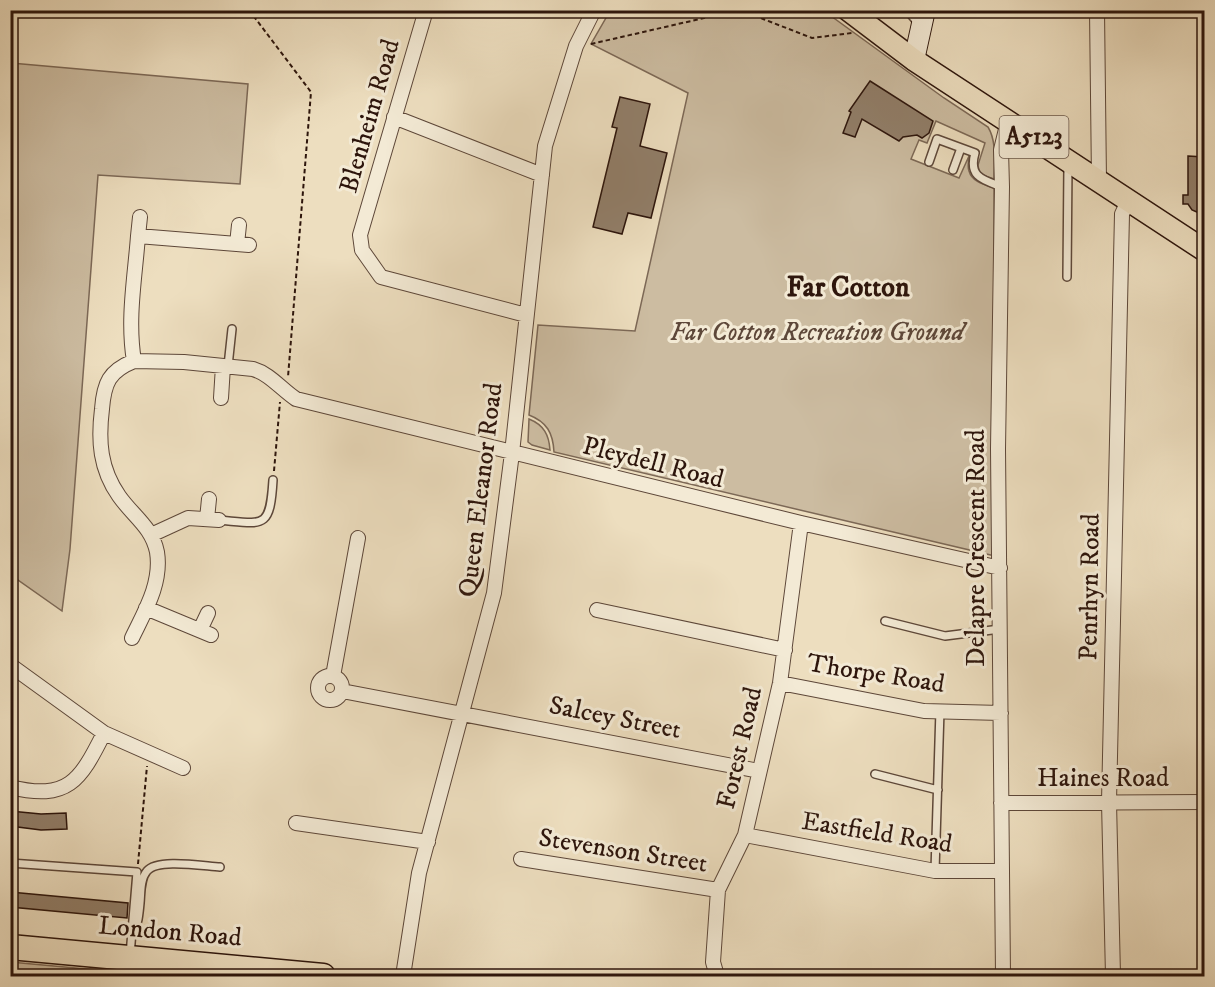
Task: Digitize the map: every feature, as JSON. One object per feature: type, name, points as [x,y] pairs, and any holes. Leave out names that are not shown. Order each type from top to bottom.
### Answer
[{"type":"highway","name":"London Road","points":[[10,947],[130,948],[323,976]]},
{"type":"main road","name":"A5123","points":[[856,17],[914,60],[1204,250]]},
{"type":"street","name":"Blenheim Road","points":[[426,10],[360,235],[362,250],[381,277],[526,315]]},
{"type":"street","name":"Queen Eleanor Road","points":[[403,976],[419,873],[494,593],[512,453],[545,146],[573,57],[594,10]]},
{"type":"street","points":[[1097,10],[1100,181]]},
{"type":"street","points":[[914,60],[923,19]]},
{"type":"street","points":[[394,117],[542,175]]},
{"type":"street","name":"Delapre Crescent Road","points":[[1003,976],[998,449],[1001,150],[1008,121]]},
{"type":"street","name":"Penrhyn Road","points":[[1113,976],[1109,802],[1122,214],[1128,201]]},
{"type":"street","points":[[134,361],[131,318],[140,217]]},
{"type":"street","points":[[138,236],[243,245],[239,225]]},
{"type":"street","points":[[132,638],[147,608],[156,581],[157,551],[147,527],[119,497],[103,464],[99,435],[103,392],[107,382],[123,365],[134,361],[184,362],[262,371],[292,396]]},
{"type":"street","points":[[221,398],[226,366]]},
{"type":"street","name":"Pleydell Road","points":[[292,396],[512,453],[801,523],[1000,568]]},
{"type":"street","points":[[151,534],[188,518],[213,520],[209,499]]},
{"type":"street","name":"Forest Road","points":[[717,976],[713,962],[718,890],[745,835],[780,683],[801,523]]},
{"type":"street","points":[[333,676],[358,538]]},
{"type":"street","points":[[147,608],[205,632],[208,613]]},
{"type":"street","points":[[597,609],[785,650]]},
{"type":"street","points":[[10,666],[104,733],[183,768]]},
{"type":"street","points":[[333,676],[340,680],[342,691],[340,696],[333,701],[328,701],[321,697],[318,689],[320,680],[333,676]]},
{"type":"street","name":"Thorpe Road","points":[[780,683],[924,711],[1001,713]]},
{"type":"street","name":"Salcey Street","points":[[342,691],[759,771]]},
{"type":"street","points":[[10,787],[50,792],[68,786],[88,765],[104,733]]},
{"type":"street","name":"Haines Road","points":[[1001,802],[1204,802]]},
{"type":"street","points":[[296,823],[428,842]]},
{"type":"street","name":"Eastfield Road","points":[[745,835],[935,872],[1002,871]]},
{"type":"street","name":"Stevenson Street","points":[[521,859],[718,890]]},
{"type":"lane","points":[[907,10],[923,19]]},
{"type":"lane","points":[[929,162],[937,139],[975,153],[974,170],[979,178],[1002,187]]},
{"type":"lane","points":[[953,170],[962,148]]},
{"type":"lane","points":[[1067,277],[1068,160]]},
{"type":"lane","points":[[226,366],[232,329]]},
{"type":"lane","points":[[213,520],[254,523],[262,521],[270,513],[273,480]]},
{"type":"lane","points":[[885,621],[945,636],[1000,629]]},
{"type":"lane","points":[[935,872],[940,710]]},
{"type":"lane","points":[[875,774],[938,790]]},
{"type":"lane","points":[[10,863],[137,872],[130,948]]},
{"type":"lane","points":[[130,948],[137,924],[143,877],[147,870],[156,864],[220,867]]},
{"type":"path","points":[[249,10],[311,92],[292,396],[280,402],[273,480]]},
{"type":"path","points":[[591,44],[740,10],[812,38],[856,33],[856,17]]},
{"type":"path","points":[[137,872],[149,754]]},
{"type":"green space","name":"Far Cotton Recreation Ground","points":[[610,11],[824,11],[988,127],[994,145],[994,179],[979,171],[978,165],[985,143],[936,121],[927,143],[919,140],[911,159],[959,178],[969,156],[968,169],[973,178],[994,188],[995,556],[554,452],[548,429],[529,415],[538,325],[635,331],[688,93],[591,44]]},
{"type":"green space","points":[[11,63],[248,84],[240,184],[98,175],[70,549],[62,611],[11,575]]},
{"type":"green space","points":[[529,419],[545,431],[550,450],[528,442]]},
{"type":"green space","points":[[10,962],[163,976],[11,976]]},
{"type":"building","points":[[870,81],[933,121],[929,133],[922,138],[917,135],[903,137],[899,141],[862,119],[855,137],[843,133],[851,112],[849,111]]},
{"type":"building","points":[[620,97],[650,104],[640,146],[667,153],[651,218],[628,213],[622,234],[593,227],[617,128],[612,127]]},
{"type":"building","points":[[1188,156],[1204,157],[1204,205],[1197,212],[1192,210],[1188,204],[1183,204],[1183,195],[1188,195]]},
{"type":"building","points":[[10,811],[41,814],[66,813],[67,829],[41,830],[10,826]]},
{"type":"building","points":[[10,892],[128,903],[127,918],[10,907]]},
{"type":"district","name":"Far Cotton","points":[[848,287]]}]
